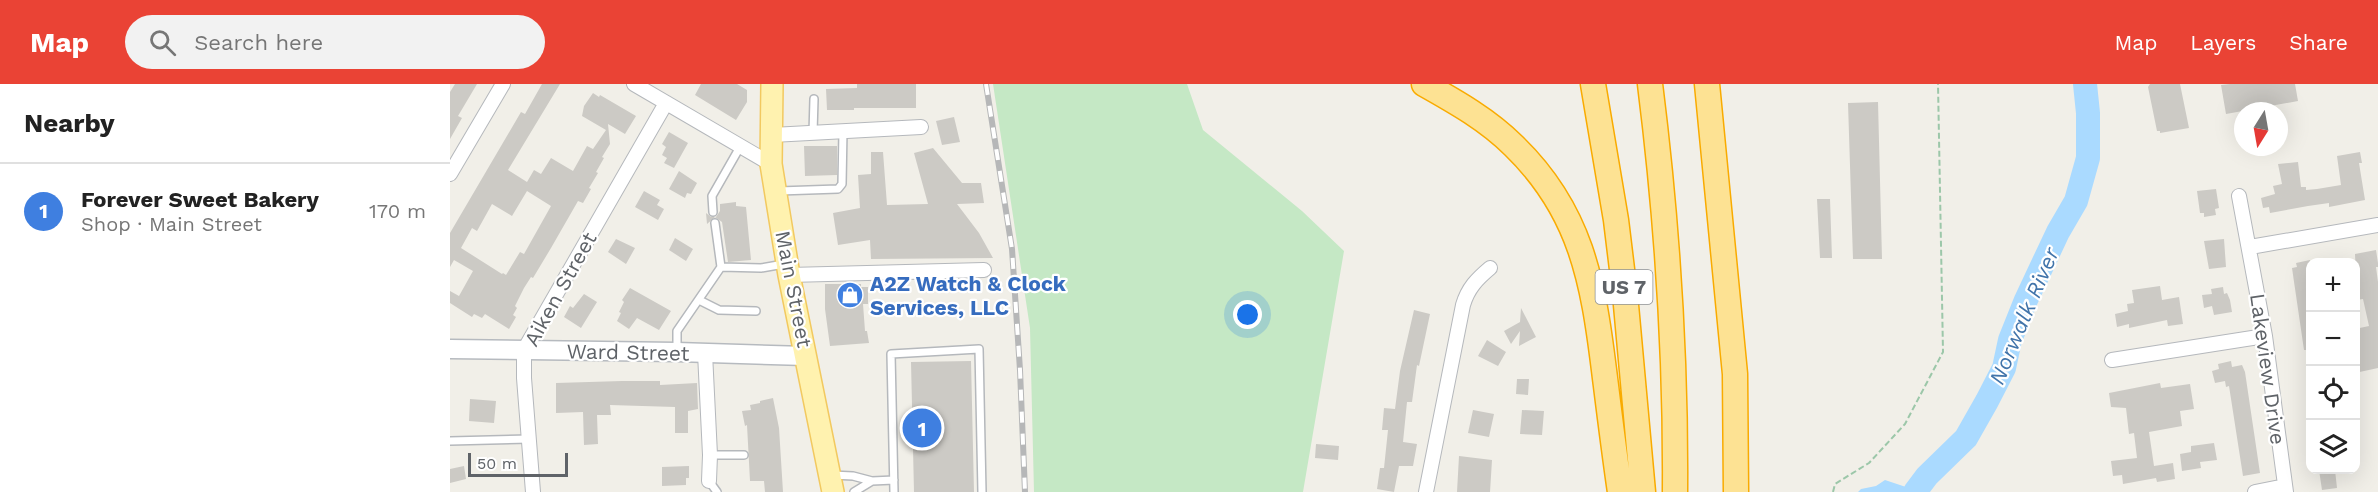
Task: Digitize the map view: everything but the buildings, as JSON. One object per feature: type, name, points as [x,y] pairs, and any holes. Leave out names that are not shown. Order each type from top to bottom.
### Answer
[{"type":"highway","points":[[1424,84],[1480,117],[1513,145],[1542,176],[1572,227],[1585,262],[1595,303],[1620,492]]},
{"type":"highway","name":"US 7","points":[[1593,84],[1623,273],[1643,492]]},
{"type":"highway","name":"US 7","points":[[1650,84],[1669,292],[1675,492]]},
{"type":"highway","points":[[1707,84],[1734,374],[1736,492]]},
{"type":"main road","name":"Main Street","points":[[771,84],[771,164],[789,269],[832,484]]},
{"type":"main road","name":"Ward Street","points":[[450,349],[806,356]]},
{"type":"street","points":[[450,174],[504,84]]},
{"type":"street","points":[[634,84],[771,164]]},
{"type":"street","name":"Aiken Street","points":[[533,492],[524,350],[666,103]]},
{"type":"street","points":[[772,135],[921,127]]},
{"type":"street","name":"Lakeview Drive","points":[[2239,196],[2265,336],[2285,489]]},
{"type":"street","points":[[2250,247],[2378,225]]},
{"type":"street","points":[[1426,492],[1466,293],[1490,268]]},
{"type":"street","points":[[789,269],[984,270]]},
{"type":"street","points":[[2112,360],[2265,336]]},
{"type":"street","points":[[705,353],[711,488]]},
{"type":"street","points":[[2255,492],[2285,489]]},
{"type":"lane","points":[[813,133],[814,99]]},
{"type":"lane","points":[[776,191],[838,189],[842,184],[843,131]]},
{"type":"lane","points":[[713,212],[712,196],[740,147]]},
{"type":"lane","points":[[677,352],[677,332],[721,267],[715,223]]},
{"type":"lane","points":[[721,267],[789,269]]},
{"type":"lane","points":[[699,300],[719,310],[756,311]]},
{"type":"lane","points":[[894,492],[891,354],[979,349],[982,492]]},
{"type":"lane","points":[[450,441],[529,439]]},
{"type":"lane","points":[[710,455],[744,455]]},
{"type":"lane","points":[[832,484],[853,476],[872,481],[894,480]]},
{"type":"lane","points":[[854,492],[872,481]]},
{"type":"path","points":[[1833,492],[1835,484],[1877,456],[1905,424],[1943,352],[1938,84]]},
{"type":"green space","points":[[993,84],[1187,84],[1203,130],[1302,211],[1344,251],[1303,492],[1034,492],[1030,328]]},
{"type":"water","points":[[1927,476],[1931,485],[1927,492],[1858,492],[1861,489],[1876,486],[1885,480],[1906,487],[1913,481]]},
{"type":"waterway","name":"Norwalk River","points":[[1915,492],[1927,476],[1966,438],[1987,401],[2004,368],[2010,340],[2026,300],[2058,232],[2076,201],[2088,158],[2088,113],[2085,84]]},
{"type":"railway","points":[[986,84],[1012,249],[1025,492]]},
{"type":"place","name":"A2Z Watch & Clock Services, LLC","points":[[850,295]]},
{"type":"place","name":"Forever Sweet Bakery","points":[[922,428]]}]
